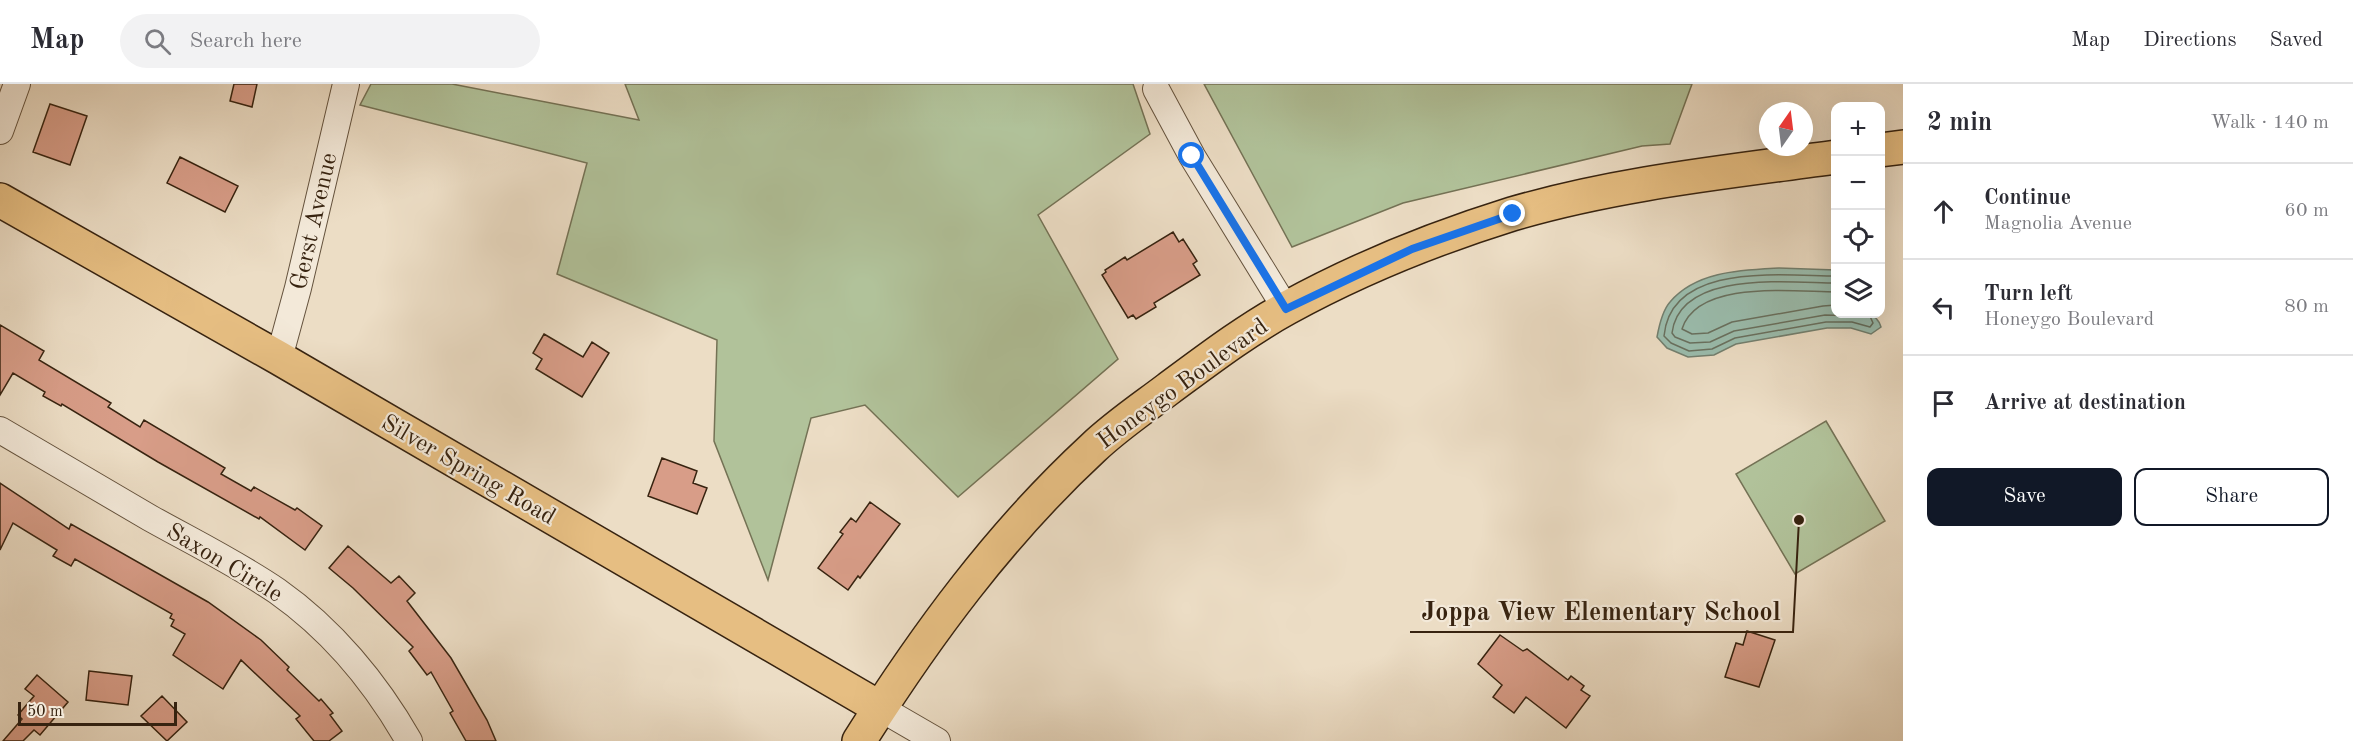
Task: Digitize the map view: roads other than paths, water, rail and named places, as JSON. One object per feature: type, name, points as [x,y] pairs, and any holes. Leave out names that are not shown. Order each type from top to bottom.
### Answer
[{"type":"main road","points":[[1885,149],[1903,147]]},
{"type":"main road","name":"Honeygo Boulevard","points":[[859,741],[926,638],[964,588],[1043,497],[1088,453],[1217,353],[1286,309],[1412,249],[1513,214],[1609,190],[1831,158]]},
{"type":"main road","name":"Silver Spring Road","points":[[0,200],[279,358],[880,708]]},
{"type":"street","points":[[0,131],[17,84]]},
{"type":"street","name":"Gerst Avenue","points":[[279,358],[298,288],[346,84]]},
{"type":"street","points":[[1156,89],[1192,156],[1286,309]]},
{"type":"street","name":"Saxon Circle","points":[[0,430],[217,554],[278,592],[310,618],[344,651],[370,681],[409,741]]},
{"type":"street","name":"Silver Spring Road","points":[[880,708],[937,741]]},
{"type":"water","points":[[1779,268],[1831,270],[1831,318],[1875,318],[1881,327],[1871,334],[1851,328],[1827,328],[1736,344],[1714,355],[1688,357],[1667,348],[1657,337],[1667,306],[1681,292],[1706,278],[1750,270]]},
{"type":"place","name":"Joppa View Elementary School","points":[[1799,520]]}]
